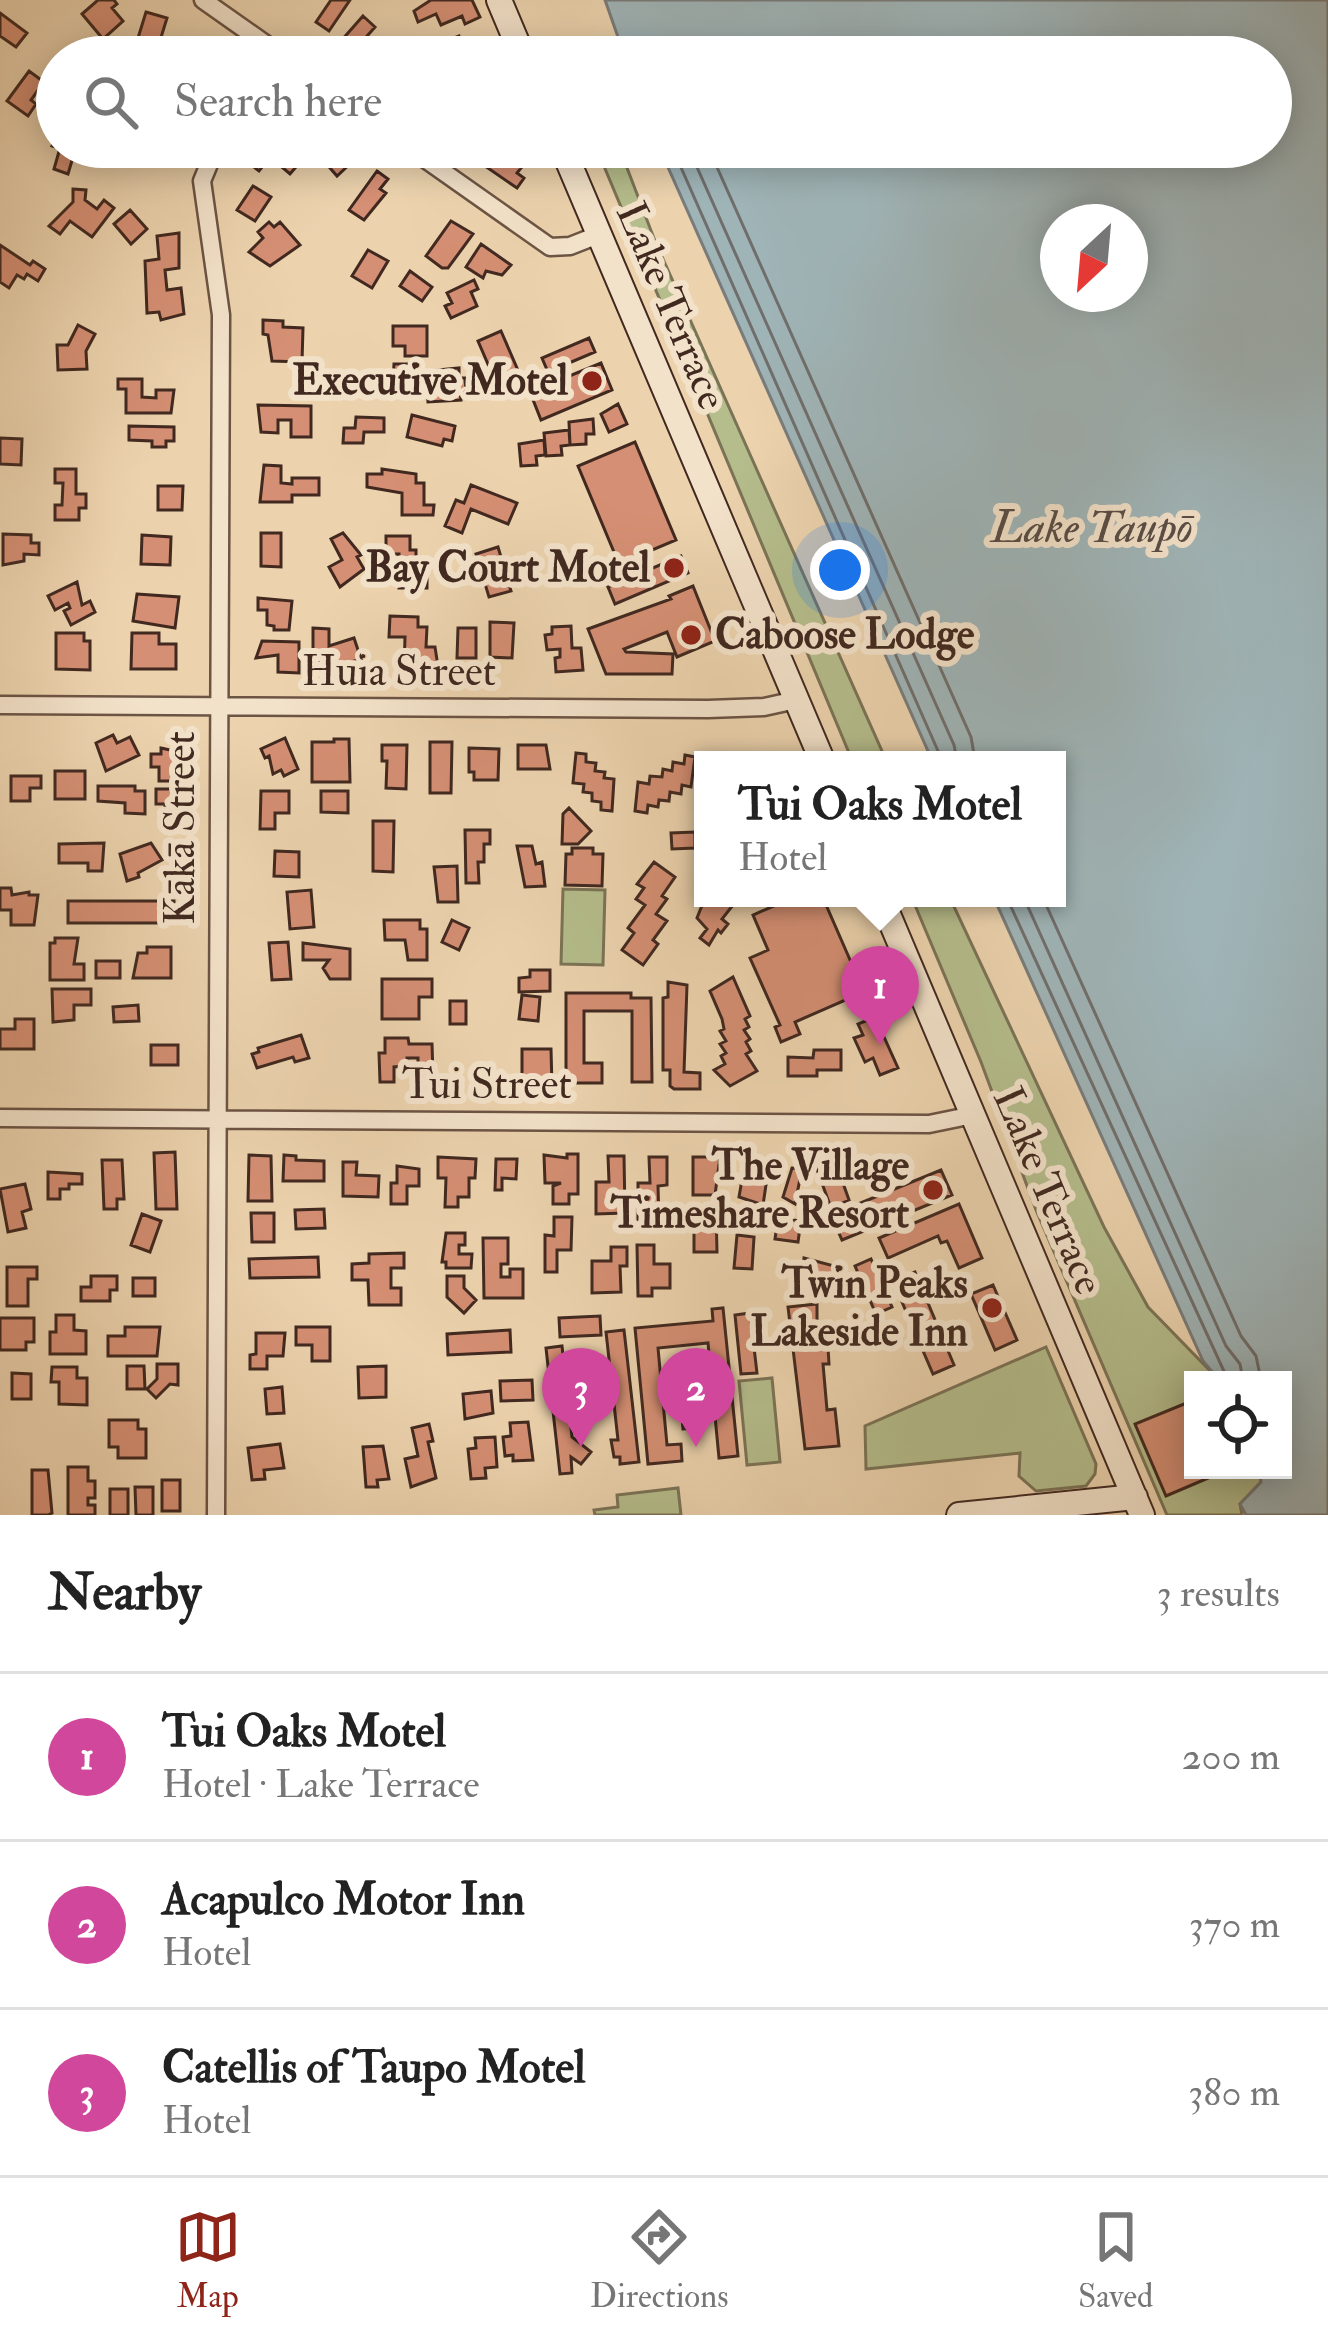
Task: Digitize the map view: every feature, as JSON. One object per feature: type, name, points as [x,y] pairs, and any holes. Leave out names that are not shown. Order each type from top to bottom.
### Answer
[{"type":"main road","points":[[499,0],[514,36]]},
{"type":"main road","name":"Lake Terrace","points":[[571,168],[818,751]]},
{"type":"main road","name":"Lake Terrace","points":[[885,907],[1138,1506]]},
{"type":"main road","points":[[959,1515],[1138,1506]]},
{"type":"street","points":[[203,0],[253,36]]},
{"type":"street","name":"Kākā Street","points":[[207,168],[202,181],[221,315],[215,1515]]},
{"type":"street","points":[[438,168],[550,247],[570,246],[598,235]]},
{"type":"street","name":"Huia Street","points":[[0,705],[708,709],[764,707],[796,700]]},
{"type":"street","name":"Tui Street","points":[[0,1118],[928,1124],[973,1115]]},
{"type":"green space","points":[[605,168],[627,168],[655,241],[882,751],[848,751]]},
{"type":"green space","points":[[563,889],[605,890],[603,965],[561,964]]},
{"type":"green space","points":[[916,907],[954,907],[1104,1227],[1148,1307],[1210,1371],[1184,1371],[1184,1479],[1260,1479],[1240,1504],[1242,1515],[1167,1515],[1036,1210]]},
{"type":"green space","points":[[1046,1347],[1096,1464],[1086,1486],[1036,1491],[1019,1476],[1020,1453],[866,1469],[865,1426]]},
{"type":"green space","points":[[772,1378],[780,1462],[747,1465],[739,1381]]},
{"type":"green space","points":[[678,1488],[681,1515],[595,1515],[594,1510],[618,1507],[617,1495]]},
{"type":"water","name":"Lake Taupō","points":[[605,0],[1328,0],[1328,1515],[1246,1515],[1240,1504],[1260,1479],[1292,1479],[1292,1371],[1211,1371],[1203,1361],[998,907],[1066,907],[1066,751],[928,751],[668,168],[1292,168],[1292,36],[618,36]]},
{"type":"building","points":[[98,0],[114,0],[117,4],[112,8],[123,21],[100,36],[82,14]]},
{"type":"building","points":[[331,0],[350,0],[329,31],[316,22]]},
{"type":"building","points":[[431,0],[472,0],[480,17],[465,24],[462,16],[441,25],[436,14],[418,22],[414,11]]},
{"type":"building","points":[[146,12],[167,18],[161,36],[139,36]]},
{"type":"building","points":[[0,13],[27,33],[16,47],[0,36]]},
{"type":"building","points":[[363,16],[375,27],[367,36],[345,36]]},
{"type":"building","points":[[29,71],[36,76],[31,100],[36,104],[28,116],[7,101]]},
{"type":"building","points":[[488,168],[521,168],[517,173],[524,178],[517,188]]},
{"type":"building","points":[[377,171],[388,179],[380,189],[386,193],[364,220],[349,210]]},
{"type":"building","points":[[253,186],[271,197],[255,221],[237,210]]},
{"type":"building","points":[[73,189],[86,190],[85,200],[97,209],[104,200],[114,208],[92,237],[70,221],[60,234],[49,226],[73,202]]},
{"type":"building","points":[[130,210],[147,229],[131,244],[114,224]]},
{"type":"building","points":[[451,221],[473,234],[448,268],[442,268],[426,256]]},
{"type":"building","points":[[269,222],[274,227],[280,222],[300,245],[270,266],[249,252],[263,238],[258,232]]},
{"type":"building","points":[[179,233],[179,268],[165,270],[167,290],[181,288],[184,314],[161,320],[159,312],[147,313],[145,261],[159,259],[157,236]]},
{"type":"building","points":[[481,244],[511,265],[502,275],[486,271],[483,278],[466,267]]},
{"type":"building","points":[[0,245],[45,269],[38,281],[27,274],[24,279],[17,275],[9,288],[0,282]]},
{"type":"building","points":[[368,250],[388,261],[372,288],[352,276]]},
{"type":"building","points":[[410,271],[432,287],[422,301],[400,286]]},
{"type":"building","points":[[474,280],[478,289],[471,292],[477,306],[451,318],[445,306],[452,303],[447,293]]},
{"type":"building","points":[[263,320],[303,328],[302,362],[272,361]]},
{"type":"building","points":[[78,325],[95,334],[86,351],[87,369],[58,370],[57,345],[68,345]]},
{"type":"building","points":[[393,326],[427,326],[427,356],[405,356],[405,346],[393,346]]},
{"type":"building","points":[[501,331],[520,375],[497,385],[478,341]]},
{"type":"building","points":[[589,338],[595,352],[548,372],[542,358]]},
{"type":"building","points":[[601,363],[612,390],[541,420],[530,392]]},
{"type":"building","points":[[394,364],[414,364],[414,384],[393,383]]},
{"type":"building","points":[[459,368],[466,390],[460,391],[461,400],[428,402],[427,384],[417,385],[416,372]]},
{"type":"building","points":[[118,379],[142,379],[142,397],[156,398],[156,390],[174,390],[171,413],[126,413],[126,389],[118,389]]},
{"type":"building","points":[[618,404],[627,424],[609,432],[601,414]]},
{"type":"building","points":[[258,405],[311,406],[311,437],[291,437],[291,420],[278,420],[278,433],[261,432]]},
{"type":"building","points":[[412,415],[455,426],[452,441],[444,439],[442,446],[407,437]]},
{"type":"building","points":[[356,417],[384,418],[384,432],[364,432],[363,443],[343,443],[344,428],[355,428]]},
{"type":"building","points":[[593,419],[594,434],[586,434],[586,444],[570,445],[569,422]]},
{"type":"building","points":[[129,426],[174,427],[174,441],[166,441],[166,447],[152,447],[152,441],[129,440]]},
{"type":"building","points":[[569,430],[570,445],[561,446],[562,455],[546,456],[544,433]]},
{"type":"building","points":[[0,438],[22,439],[21,465],[0,464]]},
{"type":"building","points":[[544,440],[545,455],[536,456],[537,465],[521,466],[519,444]]},
{"type":"building","points":[[635,442],[676,540],[619,564],[578,466]]},
{"type":"building","points":[[264,465],[281,466],[281,483],[319,478],[319,495],[292,495],[292,502],[260,502]]},
{"type":"building","points":[[55,469],[76,469],[76,494],[86,494],[86,508],[79,508],[79,520],[55,520],[55,505],[62,505],[63,483],[55,483]]},
{"type":"building","points":[[382,469],[416,474],[416,483],[424,483],[424,505],[434,505],[433,515],[402,515],[402,493],[367,487],[367,474],[382,474]]},
{"type":"building","points":[[471,485],[517,503],[508,524],[471,509],[462,533],[445,526],[456,500],[464,503]]},
{"type":"building","points":[[158,486],[183,486],[182,510],[158,510]]},
{"type":"building","points":[[261,533],[281,533],[281,567],[261,566]]},
{"type":"building","points":[[343,533],[361,555],[357,557],[364,569],[340,587],[329,567],[342,560],[331,539]]},
{"type":"building","points":[[3,534],[31,535],[31,543],[39,543],[39,555],[24,554],[24,561],[3,565]]},
{"type":"building","points":[[142,535],[171,537],[170,565],[141,564]]},
{"type":"building","points":[[386,536],[410,536],[416,561],[427,561],[427,588],[399,588],[399,554],[386,554]]},
{"type":"building","points":[[498,547],[511,591],[489,597],[476,554]]},
{"type":"building","points":[[681,556],[688,573],[615,604],[608,587]]},
{"type":"building","points":[[77,582],[82,605],[90,601],[95,612],[71,625],[64,611],[70,608],[68,603],[55,610],[48,596]]},
{"type":"building","points":[[693,586],[715,641],[677,657],[667,632],[624,649],[673,654],[672,674],[606,674],[588,629],[671,599],[669,596]]},
{"type":"building","points":[[137,594],[179,597],[175,628],[133,621]]},
{"type":"building","points":[[258,598],[292,601],[289,630],[267,625],[267,610],[258,610]]},
{"type":"building","points":[[390,616],[418,617],[418,627],[427,627],[426,647],[435,647],[439,673],[404,672],[405,637],[389,637]]},
{"type":"building","points":[[490,622],[514,623],[512,658],[490,657]]},
{"type":"building","points":[[571,626],[572,648],[581,648],[583,670],[556,672],[560,649],[547,650],[545,635],[552,634],[552,627]]},
{"type":"building","points":[[313,628],[329,629],[329,646],[354,638],[361,659],[319,672]]},
{"type":"building","points":[[458,628],[476,628],[476,658],[457,658]]},
{"type":"building","points":[[56,633],[84,633],[84,641],[90,641],[90,670],[56,669]]},
{"type":"building","points":[[132,633],[159,633],[159,644],[176,644],[176,669],[131,669]]},
{"type":"building","points":[[262,641],[299,642],[299,673],[278,672],[278,655],[256,658]]},
{"type":"building","points":[[113,735],[117,743],[130,737],[139,755],[106,771],[96,743]]},
{"type":"building","points":[[285,738],[298,769],[284,776],[281,770],[273,774],[269,756],[265,758],[261,749]]},
{"type":"building","points":[[349,739],[350,782],[312,782],[312,742]]},
{"type":"building","points":[[430,742],[452,742],[451,793],[430,793]]},
{"type":"building","points":[[382,745],[407,745],[406,789],[386,788]]},
{"type":"building","points":[[518,745],[546,745],[550,769],[518,769]]},
{"type":"building","points":[[161,748],[179,752],[176,781],[159,781],[159,767],[151,767],[151,754],[161,754]]},
{"type":"building","points":[[469,748],[499,749],[498,780],[474,780],[474,772],[469,772]]},
{"type":"building","points":[[576,753],[586,754],[586,762],[596,763],[595,771],[605,772],[604,778],[614,779],[612,811],[601,810],[601,802],[592,801],[592,793],[583,792],[584,784],[573,783]]},
{"type":"building","points":[[685,755],[694,757],[691,787],[682,785],[681,794],[670,792],[669,801],[659,800],[658,807],[648,805],[647,813],[635,811],[638,782],[649,784],[650,776],[662,777],[663,769],[672,771],[673,762],[684,764]]},
{"type":"building","points":[[55,771],[85,771],[85,799],[55,799]]},
{"type":"building","points":[[11,776],[41,776],[41,788],[30,788],[30,801],[11,801]]},
{"type":"building","points":[[98,786],[135,786],[135,791],[145,791],[145,814],[125,813],[125,803],[98,801]]},
{"type":"building","points":[[156,789],[184,789],[184,820],[165,820],[165,804],[156,804]]},
{"type":"building","points":[[261,791],[289,791],[289,813],[275,813],[275,829],[260,829]]},
{"type":"building","points":[[321,791],[348,791],[348,813],[321,812]]},
{"type":"building","points":[[569,808],[591,831],[578,844],[562,844],[563,814]]},
{"type":"building","points":[[373,821],[394,821],[393,872],[373,871]]},
{"type":"building","points":[[465,830],[490,830],[484,862],[478,862],[479,883],[466,883]]},
{"type":"building","points":[[694,832],[694,848],[672,849],[671,833]]},
{"type":"building","points":[[104,843],[102,871],[88,871],[88,863],[59,863],[59,844]]},
{"type":"building","points":[[151,843],[162,860],[127,881],[120,854]]},
{"type":"building","points":[[517,846],[532,846],[536,864],[542,862],[545,886],[525,887]]},
{"type":"building","points":[[572,848],[593,848],[593,854],[603,854],[602,886],[565,885],[566,854],[572,854]]},
{"type":"building","points":[[275,851],[299,852],[299,877],[274,876]]},
{"type":"building","points":[[654,862],[675,877],[656,914],[667,921],[643,965],[622,950],[634,933],[628,928],[645,905],[636,899],[644,888],[637,884]]},
{"type":"building","points":[[457,866],[458,902],[438,902],[434,867]]},
{"type":"building","points":[[0,888],[11,888],[12,895],[38,895],[34,925],[11,925],[11,910],[0,910]]},
{"type":"building","points":[[311,890],[314,927],[290,929],[287,892]]},
{"type":"building","points":[[68,901],[174,901],[174,923],[68,923]]},
{"type":"building","points":[[701,907],[731,907],[722,919],[728,924],[709,945],[700,938],[707,929],[697,918]]},
{"type":"building","points":[[771,907],[827,907],[864,992],[795,1022],[800,1034],[781,1042],[775,1027],[780,1025],[750,958],[768,950],[753,915]]},
{"type":"building","points":[[384,920],[420,920],[420,929],[427,929],[427,960],[408,960],[405,940],[385,940]]},
{"type":"building","points":[[452,920],[469,928],[459,950],[442,942]]},
{"type":"building","points":[[55,938],[78,938],[74,964],[84,964],[84,980],[50,980],[50,943]]},
{"type":"building","points":[[288,942],[291,979],[272,980],[269,943]]},
{"type":"building","points":[[303,943],[350,949],[350,979],[330,979],[323,968],[329,960],[303,960]]},
{"type":"building","points":[[147,947],[171,947],[171,978],[133,978],[138,953],[147,953]]},
{"type":"building","points":[[96,961],[120,961],[120,978],[96,978]]},
{"type":"building","points":[[530,970],[550,970],[550,991],[519,992],[519,978],[530,977]]},
{"type":"building","points":[[733,977],[750,1016],[744,1030],[751,1051],[746,1054],[757,1071],[730,1086],[714,1070],[725,1064],[721,1056],[726,1053],[720,1044],[726,1041],[710,991]]},
{"type":"building","points":[[382,979],[432,979],[432,997],[419,997],[419,1019],[382,1019]]},
{"type":"building","points":[[668,982],[687,985],[684,1072],[700,1073],[700,1089],[674,1089],[670,1070],[663,1070],[663,998],[668,997]]},
{"type":"building","points":[[52,989],[91,989],[91,1005],[74,1005],[74,1020],[53,1022]]},
{"type":"building","points":[[566,993],[631,993],[631,998],[651,998],[652,1082],[632,1082],[632,1011],[584,1011],[584,1063],[602,1063],[602,1083],[566,1083]]},
{"type":"building","points":[[522,995],[540,997],[538,1021],[519,1019]]},
{"type":"building","points":[[450,1001],[466,1001],[466,1024],[450,1024]]},
{"type":"building","points":[[138,1005],[139,1021],[114,1022],[113,1007]]},
{"type":"building","points":[[875,1017],[898,1068],[880,1075],[873,1058],[865,1062],[854,1038],[863,1035],[858,1024]]},
{"type":"building","points":[[15,1019],[34,1019],[34,1049],[0,1049],[0,1029],[15,1029]]},
{"type":"building","points":[[301,1035],[309,1058],[295,1062],[293,1057],[257,1068],[252,1054],[258,1048]]},
{"type":"building","points":[[385,1038],[432,1044],[433,1074],[418,1074],[418,1058],[407,1058],[407,1066],[394,1067],[394,1082],[380,1082],[379,1053],[385,1053]]},
{"type":"building","points":[[151,1045],[178,1045],[178,1065],[151,1065]]},
{"type":"building","points":[[522,1049],[551,1049],[552,1086],[522,1084]]},
{"type":"building","points":[[814,1050],[841,1050],[841,1070],[788,1076],[788,1057],[813,1058]]},
{"type":"building","points":[[175,1152],[177,1209],[156,1209],[154,1153]]},
{"type":"building","points":[[567,1154],[578,1154],[578,1194],[569,1194],[569,1204],[553,1204],[553,1186],[561,1183],[545,1183],[544,1155],[567,1158]]},
{"type":"building","points":[[249,1155],[271,1156],[272,1201],[248,1201]]},
{"type":"building","points":[[284,1155],[324,1161],[324,1181],[283,1181]]},
{"type":"building","points":[[608,1156],[624,1156],[625,1213],[596,1214],[596,1182],[609,1182]]},
{"type":"building","points":[[438,1157],[476,1159],[469,1197],[458,1197],[458,1207],[445,1207],[446,1178],[438,1178]]},
{"type":"building","points":[[649,1157],[667,1157],[667,1185],[658,1186],[659,1220],[638,1220],[638,1183],[650,1183]]},
{"type":"building","points":[[693,1157],[720,1157],[715,1195],[693,1195]]},
{"type":"building","points":[[834,1158],[849,1200],[831,1208],[815,1164]]},
{"type":"building","points":[[496,1159],[517,1159],[516,1179],[502,1178],[502,1190],[495,1190]]},
{"type":"building","points":[[102,1160],[122,1160],[124,1199],[117,1199],[117,1209],[104,1209]]},
{"type":"building","points":[[343,1162],[357,1162],[356,1175],[379,1176],[378,1197],[343,1196]]},
{"type":"building","points":[[397,1166],[419,1169],[419,1186],[407,1186],[407,1204],[391,1204]]},
{"type":"building","points":[[744,1168],[767,1178],[763,1205],[739,1197]]},
{"type":"building","points":[[792,1168],[802,1169],[795,1204],[783,1197]]},
{"type":"building","points":[[941,1170],[952,1195],[842,1240],[831,1215]]},
{"type":"building","points":[[48,1172],[82,1174],[82,1184],[69,1184],[69,1189],[60,1189],[60,1199],[48,1199]]},
{"type":"building","points":[[25,1184],[31,1209],[22,1212],[26,1228],[8,1232],[0,1189]]},
{"type":"building","points":[[959,1204],[982,1258],[959,1268],[947,1241],[941,1243],[938,1236],[888,1258],[879,1238]]},
{"type":"building","points":[[324,1209],[325,1228],[296,1229],[295,1210]]},
{"type":"building","points":[[716,1210],[717,1252],[694,1252],[694,1211]]},
{"type":"building","points":[[251,1213],[274,1213],[274,1242],[252,1242]]},
{"type":"building","points":[[142,1214],[161,1221],[150,1252],[131,1245]]},
{"type":"building","points":[[554,1217],[572,1217],[571,1250],[557,1250],[557,1272],[545,1272],[545,1235],[554,1236]]},
{"type":"building","points":[[778,1218],[801,1221],[798,1242],[775,1239]]},
{"type":"building","points":[[446,1233],[465,1233],[459,1254],[472,1254],[471,1268],[446,1268],[442,1262]]},
{"type":"building","points":[[737,1235],[754,1237],[752,1269],[734,1268]]},
{"type":"building","points":[[483,1238],[508,1238],[508,1264],[501,1264],[501,1277],[510,1277],[510,1269],[523,1269],[523,1298],[484,1298]]},
{"type":"building","points":[[637,1245],[654,1245],[654,1264],[670,1264],[670,1288],[652,1288],[652,1296],[638,1296]]},
{"type":"building","points":[[611,1247],[627,1247],[627,1266],[620,1266],[621,1292],[592,1293],[592,1261],[611,1261]]},
{"type":"building","points":[[404,1253],[404,1268],[391,1268],[391,1288],[401,1288],[401,1305],[369,1305],[368,1280],[352,1280],[352,1264],[369,1263],[369,1254]]},
{"type":"building","points":[[318,1257],[319,1277],[250,1278],[249,1259]]},
{"type":"building","points":[[804,1258],[838,1267],[836,1280],[814,1276],[813,1282],[801,1280]]},
{"type":"building","points":[[871,1259],[892,1307],[876,1314],[855,1266]]},
{"type":"building","points":[[7,1267],[37,1267],[37,1279],[28,1279],[28,1306],[7,1306]]},
{"type":"building","points":[[915,1272],[954,1365],[933,1374],[893,1281]]},
{"type":"building","points":[[91,1276],[117,1276],[117,1290],[110,1290],[110,1301],[81,1301],[81,1287],[91,1287]]},
{"type":"building","points":[[447,1276],[464,1276],[464,1288],[476,1300],[464,1313],[447,1297]]},
{"type":"building","points":[[133,1278],[155,1278],[155,1296],[133,1296]]},
{"type":"building","points":[[993,1285],[1017,1340],[995,1350],[971,1294]]},
{"type":"building","points":[[817,1304],[817,1348],[828,1347],[829,1364],[823,1364],[827,1410],[835,1409],[839,1446],[805,1449],[788,1307]]},
{"type":"building","points":[[723,1308],[738,1456],[719,1458],[708,1343],[658,1348],[667,1445],[681,1444],[682,1461],[648,1464],[635,1328],[713,1321],[712,1309]]},
{"type":"building","points":[[750,1313],[757,1373],[741,1374],[735,1315]]},
{"type":"building","points":[[56,1315],[74,1315],[74,1330],[86,1331],[86,1354],[50,1354]]},
{"type":"building","points":[[600,1316],[601,1335],[560,1337],[559,1318]]},
{"type":"building","points":[[0,1318],[34,1318],[34,1342],[26,1342],[26,1350],[0,1350]]},
{"type":"building","points":[[125,1327],[160,1327],[157,1356],[108,1356],[108,1336],[125,1336]]},
{"type":"building","points":[[296,1327],[330,1327],[330,1361],[312,1361],[312,1345],[296,1345]]},
{"type":"building","points":[[510,1330],[511,1352],[448,1355],[447,1334]]},
{"type":"building","points":[[624,1330],[639,1462],[620,1464],[611,1440],[618,1440],[606,1332]]},
{"type":"building","points":[[256,1333],[285,1333],[283,1356],[267,1356],[267,1369],[250,1369]]},
{"type":"building","points":[[562,1346],[572,1437],[591,1452],[581,1464],[571,1457],[572,1473],[560,1474],[546,1348]]},
{"type":"building","points":[[157,1364],[178,1364],[178,1385],[170,1384],[156,1398],[147,1389],[157,1379]]},
{"type":"building","points":[[127,1366],[144,1366],[145,1389],[127,1389]]},
{"type":"building","points":[[386,1366],[386,1397],[359,1398],[358,1367]]},
{"type":"building","points":[[52,1367],[77,1367],[77,1378],[87,1378],[87,1405],[59,1404],[59,1382],[51,1382]]},
{"type":"building","points":[[12,1373],[31,1374],[31,1399],[12,1399]]},
{"type":"building","points":[[532,1380],[533,1400],[501,1401],[500,1381]]},
{"type":"building","points":[[695,1386],[699,1428],[683,1429],[679,1387]]},
{"type":"building","points":[[282,1387],[284,1413],[267,1414],[265,1389]]},
{"type":"building","points":[[491,1391],[493,1413],[465,1419],[463,1394]]},
{"type":"building","points":[[1184,1404],[1184,1479],[1206,1479],[1166,1496],[1135,1424]]},
{"type":"building","points":[[109,1420],[138,1420],[138,1429],[146,1429],[146,1458],[118,1458],[118,1447],[109,1447]]},
{"type":"building","points":[[528,1422],[533,1460],[513,1461],[513,1455],[505,1456],[503,1437],[511,1436],[510,1423]]},
{"type":"building","points":[[429,1424],[436,1478],[411,1487],[405,1459],[418,1456],[412,1428]]},
{"type":"building","points":[[495,1437],[497,1467],[485,1468],[486,1478],[471,1479],[468,1449],[476,1448],[475,1438]]},
{"type":"building","points":[[280,1444],[284,1468],[264,1470],[265,1479],[252,1480],[248,1448]]},
{"type":"building","points":[[383,1446],[389,1479],[377,1480],[378,1487],[366,1487],[363,1447]]},
{"type":"building","points":[[68,1467],[88,1467],[88,1481],[95,1481],[95,1498],[88,1498],[88,1505],[95,1505],[95,1515],[68,1515]]},
{"type":"building","points":[[32,1470],[48,1470],[52,1513],[48,1515],[32,1515]]},
{"type":"building","points":[[162,1480],[180,1480],[180,1511],[162,1511]]},
{"type":"building","points":[[135,1487],[153,1487],[153,1515],[136,1515]]},
{"type":"building","points":[[110,1489],[128,1489],[128,1515],[110,1515]]},
{"type":"place","name":"Executive Motel","points":[[592,381]]},
{"type":"place","name":"Bay Court Motel","points":[[674,568]]},
{"type":"place","name":"Caboose Lodge","points":[[691,635]]},
{"type":"place","name":"Tui Oaks Motel","points":[[880,1045]]},
{"type":"place","name":"The Village Timeshare Resort","points":[[933,1190]]},
{"type":"place","name":"Twin Peaks Lakeside Inn","points":[[992,1308]]},
{"type":"place","name":"Catellis of Taupo Motel","points":[[581,1447]]},
{"type":"place","name":"Acapulco Motor Inn","points":[[696,1447]]}]
